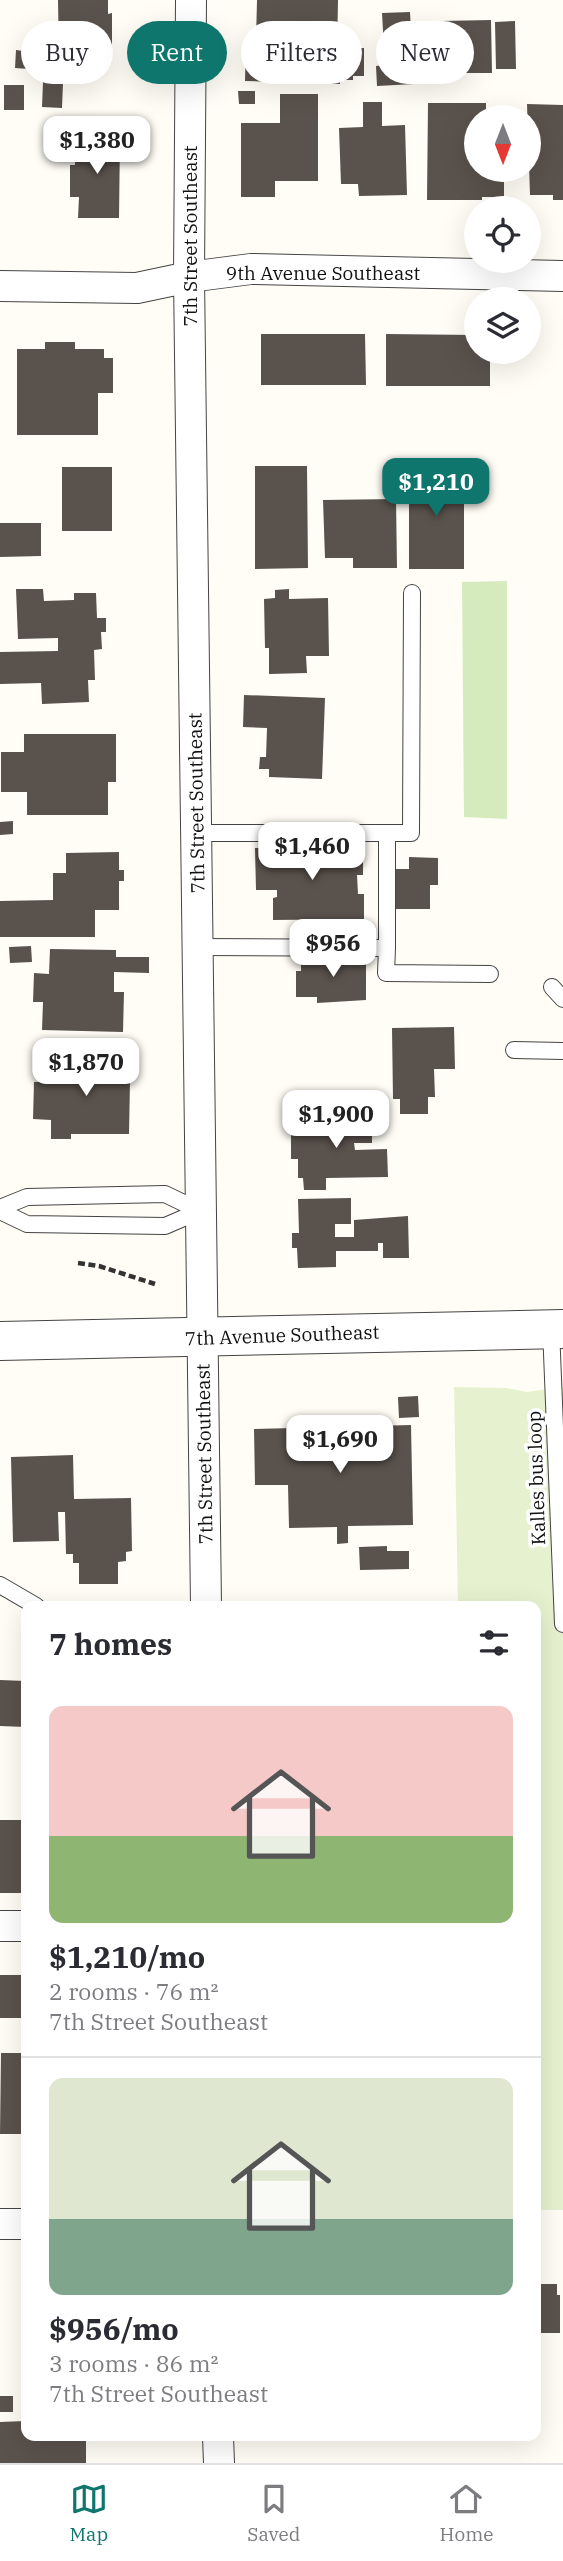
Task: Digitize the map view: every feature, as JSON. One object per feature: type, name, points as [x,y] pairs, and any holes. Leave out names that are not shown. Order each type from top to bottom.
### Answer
[{"type":"street","name":"7th Street Southeast","points":[[191,0],[188,277],[206,1601]]},
{"type":"street","name":"9th Avenue Southeast","points":[[0,286],[137,288],[188,277],[251,270],[563,276]]},
{"type":"street","name":"7th Avenue Southeast","points":[[0,1341],[557,1329]]},
{"type":"street","points":[[0,1926],[21,1926]]},
{"type":"street","points":[[0,2224],[21,2224]]},
{"type":"street","points":[[218,2441],[219,2463]]},
{"type":"lane","points":[[196,833],[411,833],[412,593]]},
{"type":"lane","points":[[387,833],[386,973],[490,974]]},
{"type":"lane","points":[[198,947],[387,948]]},
{"type":"lane","points":[[514,1050],[563,1051]]},
{"type":"lane","points":[[0,1209],[27,1197],[165,1194],[200,1211]]},
{"type":"lane","points":[[0,1209],[27,1224],[165,1226],[200,1211]]},
{"type":"lane","name":"Kalles bus loop","points":[[557,1329],[563,1624]]},
{"type":"lane","points":[[0,1586],[27,1601]]},
{"type":"path","points":[[78,1264],[99,1266],[155,1283]]},
{"type":"green space","points":[[507,581],[507,819],[464,817],[462,582]]},
{"type":"green space","points":[[454,1387],[507,1388],[527,1392],[563,1387],[563,2210],[541,2210],[541,1601],[458,1601]]},
{"type":"building","points":[[58,0],[108,0],[108,14],[112,13],[112,21],[58,21]]},
{"type":"building","points":[[257,0],[338,0],[338,21],[256,21]]},
{"type":"building","points":[[410,12],[410,21],[382,21],[382,13]]},
{"type":"building","points":[[491,20],[492,73],[474,73],[474,21],[441,21]]},
{"type":"building","points":[[515,21],[516,69],[496,69],[495,22]]},
{"type":"building","points":[[362,48],[364,48],[362,76]]},
{"type":"building","points":[[16,50],[21,51],[21,68],[15,68]]},
{"type":"building","points":[[43,84],[63,84],[62,108],[42,107]]},
{"type":"building","points":[[377,84],[414,84],[377,86]]},
{"type":"building","points":[[4,85],[24,85],[24,110],[4,110]]},
{"type":"building","points":[[238,91],[255,91],[255,104],[239,104]]},
{"type":"building","points":[[280,94],[318,94],[318,181],[275,181],[275,197],[241,197],[241,123],[280,123]]},
{"type":"building","points":[[363,102],[382,102],[382,126],[405,125],[407,195],[359,196],[358,184],[341,184],[339,128],[363,127]]},
{"type":"building","points":[[428,103],[486,103],[464,105],[464,182],[504,182],[504,196],[427,200]]},
{"type":"building","points":[[527,104],[563,105],[563,200],[553,200],[553,195],[530,195],[530,182],[541,182],[541,105]]},
{"type":"building","points":[[75,135],[120,136],[119,218],[78,218],[79,197],[70,197],[70,165],[75,165]]},
{"type":"building","points":[[261,334],[365,334],[366,385],[261,385]]},
{"type":"building","points":[[386,334],[464,335],[464,364],[490,364],[490,386],[386,386]]},
{"type":"building","points":[[45,342],[75,342],[75,349],[104,349],[104,358],[113,358],[113,393],[98,393],[98,435],[17,435],[17,349],[45,349]]},
{"type":"building","points":[[255,466],[307,466],[308,568],[255,569]]},
{"type":"building","points":[[62,467],[112,467],[112,531],[62,531]]},
{"type":"building","points":[[409,467],[464,467],[464,569],[409,569]]},
{"type":"building","points":[[396,499],[397,568],[353,568],[353,558],[325,558],[323,500]]},
{"type":"building","points":[[0,523],[41,523],[41,556],[0,557]]},
{"type":"building","points":[[16,589],[43,589],[44,601],[74,600],[74,593],[96,593],[97,618],[106,618],[106,632],[101,632],[102,649],[94,650],[95,680],[88,680],[89,702],[42,704],[41,683],[0,684],[0,652],[58,651],[58,638],[18,639]]},
{"type":"building","points":[[289,589],[289,599],[328,598],[329,656],[306,656],[307,673],[269,674],[269,648],[265,648],[264,599],[275,598],[275,590]]},
{"type":"building","points":[[244,695],[325,698],[322,779],[269,777],[269,769],[259,769],[260,757],[266,757],[267,728],[243,727]]},
{"type":"building","points":[[24,734],[116,734],[116,782],[108,782],[108,815],[27,815],[27,792],[1,792],[1,752],[24,752]]},
{"type":"building","points":[[13,821],[13,834],[0,835],[0,822]]},
{"type":"building","points":[[363,847],[363,875],[357,875],[358,894],[364,894],[364,919],[273,920],[273,898],[277,897],[277,890],[256,890],[255,848]]},
{"type":"building","points":[[119,852],[119,870],[124,870],[124,881],[119,881],[119,910],[95,910],[95,937],[0,937],[0,901],[53,900],[53,873],[66,873],[66,853]]},
{"type":"building","points":[[409,857],[438,858],[438,885],[430,885],[430,909],[391,909],[391,869],[409,869]]},
{"type":"building","points":[[31,946],[32,962],[10,963],[9,947]]},
{"type":"building","points":[[50,949],[116,950],[116,957],[149,957],[149,973],[114,972],[114,992],[124,992],[123,1032],[42,1030],[43,1002],[33,1002],[34,973],[49,974]]},
{"type":"building","points":[[316,953],[366,957],[366,1000],[317,1003],[317,997],[296,997],[296,971],[301,971],[301,961],[316,961]]},
{"type":"building","points":[[454,1027],[455,1069],[434,1069],[435,1097],[428,1097],[428,1114],[400,1114],[400,1099],[393,1099],[392,1028]]},
{"type":"building","points":[[53,1059],[134,1060],[133,1081],[130,1081],[129,1134],[71,1134],[71,1139],[51,1139],[51,1120],[33,1119],[34,1082],[52,1082]]},
{"type":"building","points":[[372,1116],[372,1143],[354,1143],[355,1150],[387,1149],[388,1177],[326,1178],[326,1190],[304,1190],[303,1178],[298,1178],[298,1159],[291,1159],[291,1134],[298,1134],[298,1117]]},
{"type":"building","points":[[351,1198],[351,1224],[335,1224],[335,1237],[354,1237],[354,1220],[408,1216],[409,1258],[383,1258],[383,1243],[378,1243],[378,1251],[336,1251],[336,1267],[298,1268],[297,1248],[292,1248],[292,1233],[299,1233],[298,1199]]},
{"type":"building","points":[[418,1396],[419,1417],[399,1418],[398,1397]]},
{"type":"building","points":[[411,1425],[413,1525],[348,1526],[348,1543],[337,1544],[337,1527],[289,1528],[288,1485],[255,1485],[254,1429]]},
{"type":"building","points":[[73,1455],[74,1499],[131,1498],[132,1551],[126,1552],[126,1561],[118,1562],[118,1584],[79,1584],[79,1563],[73,1563],[73,1554],[66,1554],[65,1512],[58,1512],[59,1541],[13,1542],[11,1457]]},
{"type":"building","points":[[387,1546],[387,1551],[409,1551],[409,1569],[360,1570],[359,1547]]},
{"type":"building","points":[[0,1680],[21,1681],[21,1727],[0,1726]]},
{"type":"building","points":[[0,1820],[21,1820],[21,1893],[0,1893]]},
{"type":"building","points":[[0,1975],[21,1975],[21,2018],[0,2018]]},
{"type":"building","points":[[1,2053],[21,2053],[21,2134],[0,2134]]},
{"type":"building","points":[[541,2284],[557,2284],[557,2295],[560,2295],[560,2333],[541,2333]]},
{"type":"building","points":[[0,2396],[13,2396],[13,2412],[0,2412]]},
{"type":"building","points":[[21,2421],[21,2441],[86,2441],[86,2463],[0,2463],[0,2422]]}]
